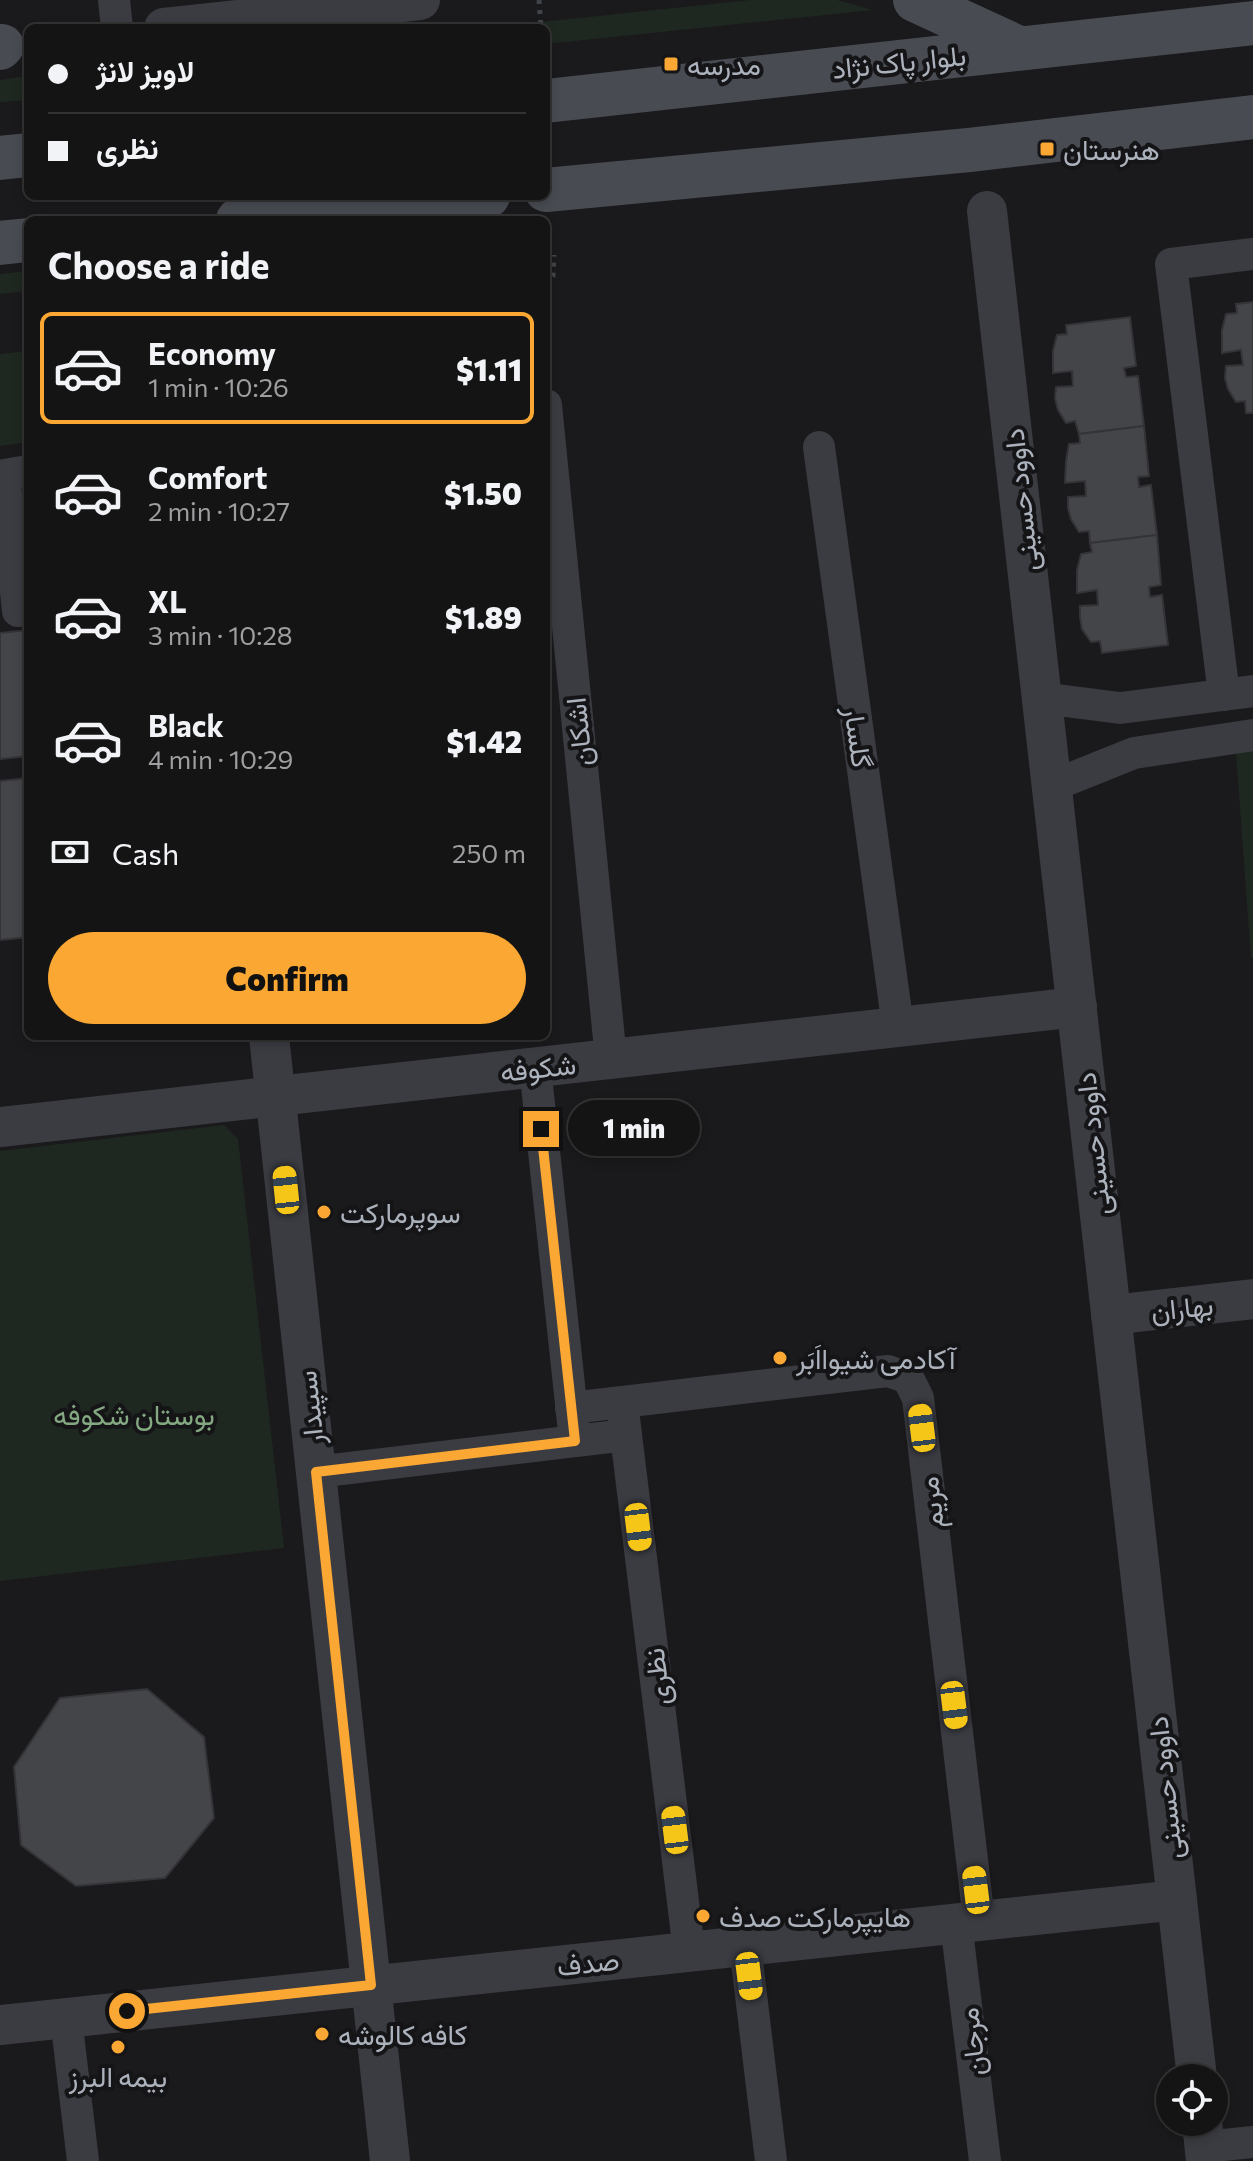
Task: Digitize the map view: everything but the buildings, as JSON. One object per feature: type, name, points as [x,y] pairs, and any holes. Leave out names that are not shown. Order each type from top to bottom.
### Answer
[{"type":"main road","points":[[915,0],[1019,48]]},
{"type":"main road","name":"بلوار پاک نژاد","points":[[550,101],[1253,23]]},
{"type":"main road","points":[[550,190],[969,150],[1253,117]]},
{"type":"main road","points":[[0,158],[24,155]]},
{"type":"main road","points":[[261,216],[329,204],[415,200]]},
{"type":"main road","points":[[0,245],[24,241]]},
{"type":"street","points":[[114,0],[117,24]]},
{"type":"street","points":[[201,24],[420,0]]},
{"type":"street","points":[[447,216],[475,200]]},
{"type":"street","name":"داوود حسینی","points":[[987,211],[1195,2064]]},
{"type":"street","points":[[0,245],[24,248]]},
{"type":"street","points":[[1042,698],[1120,708],[1238,693],[1171,264],[1253,254]]},
{"type":"street","name":"اشکان","points":[[550,445],[611,1059]]},
{"type":"street","name":"گلسار","points":[[819,447],[898,1027]]},
{"type":"street","points":[[18,611],[4,475],[24,472]]},
{"type":"street","points":[[1052,786],[1134,753],[1253,735]]},
{"type":"street","name":"شکوفه","points":[[0,1127],[1077,1007]]},
{"type":"street","name":"سپیدار","points":[[269,1040],[390,2161]]},
{"type":"street","points":[[535,1067],[575,1441]]},
{"type":"street","name":"بهاران","points":[[1111,1315],[1253,1299]]},
{"type":"street","name":"مریم","points":[[571,1408],[888,1371],[908,1378],[918,1398],[968,1922]]},
{"type":"street","name":"نظری","points":[[622,1402],[689,1951]]},
{"type":"street","points":[[316,1472],[626,1435]]},
{"type":"street","name":"صدف","points":[[0,2025],[1177,1900]]},
{"type":"street","name":"مرجان","points":[[968,1922],[985,2161]]},
{"type":"street","points":[[745,1945],[771,2161]]},
{"type":"street","points":[[66,2018],[83,2161]]},
{"type":"street","points":[[1204,2143],[1253,2142]]},
{"type":"path","points":[[539,0],[541,24]]},
{"type":"path","points":[[550,252],[554,255]]},
{"type":"path","points":[[550,256],[554,255]]},
{"type":"path","points":[[550,279],[553,276],[554,255]]},
{"type":"green space","points":[[750,0],[837,0],[873,10],[550,44],[550,24],[523,24]]},
{"type":"green space","points":[[24,77],[24,100],[0,102],[0,80]]},
{"type":"green space","points":[[24,271],[24,291],[0,294],[0,274]]},
{"type":"green space","points":[[24,351],[24,443],[0,446],[0,354]]},
{"type":"green space","points":[[1253,751],[1253,958],[1251,958],[1236,752]]},
{"type":"green space","name":"بوستان شکوفه","points":[[224,1125],[238,1139],[284,1548],[0,1581],[0,1151]]},
{"type":"place","name":"مدرسه","points":[[671,64]]},
{"type":"place","name":"هنرستان","points":[[1047,149]]},
{"type":"place","name":"سوپرمارکت","points":[[324,1212]]},
{"type":"place","name":"آکادمی شیوااَبَر","points":[[780,1358]]},
{"type":"place","name":"هایپرمارکت صدف","points":[[703,1916]]},
{"type":"place","name":"کافه کالوشه","points":[[322,2034]]},
{"type":"place","name":"بیمه البرز","points":[[118,2047]]},
{"type":"route","points":[[127,2011],[371,1985],[316,1472],[575,1441],[541,1129]]}]
